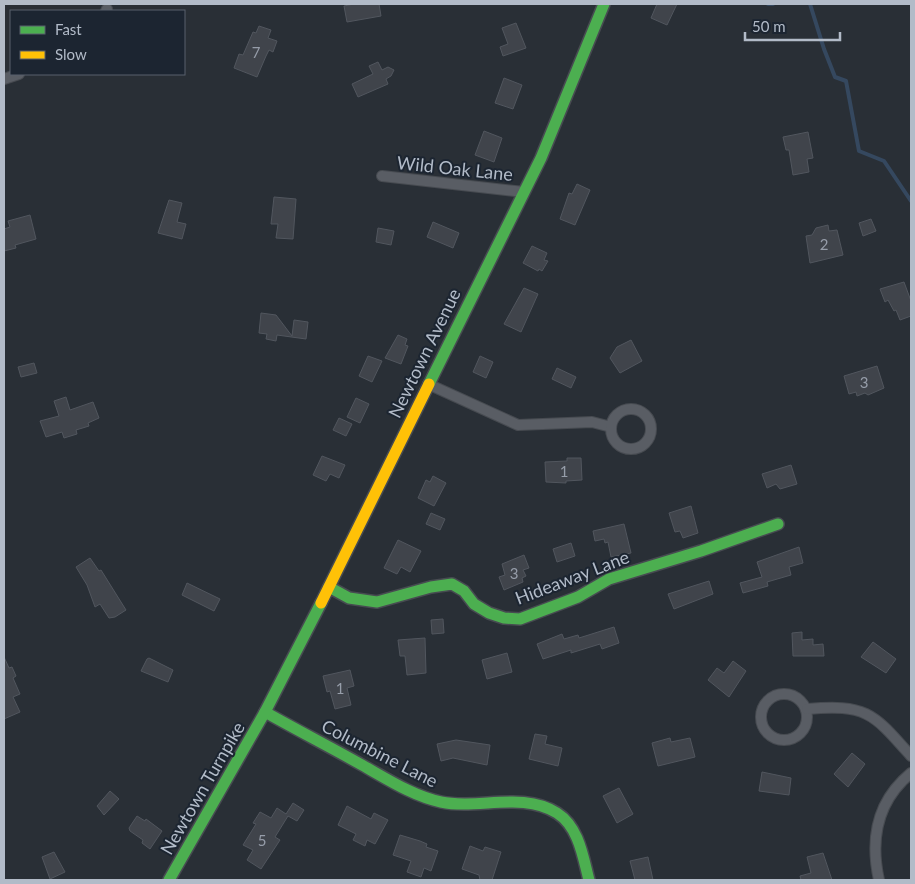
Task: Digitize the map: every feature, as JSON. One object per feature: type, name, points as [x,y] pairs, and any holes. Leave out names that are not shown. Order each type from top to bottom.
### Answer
[{"type":"street","name":"Newtown Avenue","points":[[265,712],[329,587],[524,192],[556,124],[604,4]]},
{"type":"street","name":"Wild Oak Lane","points":[[382,176],[524,192]]},
{"type":"street","points":[[428,384],[518,425],[592,422],[611,427]]},
{"type":"street","name":"Hideaway Lane","points":[[329,587],[349,598],[377,602],[393,600],[431,587],[452,584],[464,591],[474,604],[489,613],[504,618],[520,619],[578,597],[609,579],[701,552],[778,524]]},
{"type":"street","points":[[786,693],[799,698],[807,709],[808,723],[801,734],[789,741],[776,740],[765,731],[760,718],[763,705],[773,696],[786,693]]},
{"type":"street","points":[[807,709],[848,707],[865,713],[878,720],[911,756]]},
{"type":"street","name":"Newtown Turnpike","points":[[169,880],[265,712]]},
{"type":"street","name":"Columbine Lane","points":[[265,712],[396,784],[440,802],[470,806],[530,803],[550,809],[565,819],[572,828],[589,880]]},
{"type":"street","points":[[879,880],[874,853],[878,820],[887,800],[911,773]]},
{"type":"building","points":[[379,4],[381,16],[347,22],[344,6]]},
{"type":"building","points":[[657,4],[677,4],[667,25],[651,18]]},
{"type":"building","points":[[516,23],[526,48],[503,56],[500,47],[508,44],[502,28]]},
{"type":"building","points":[[259,26],[271,30],[268,38],[277,41],[273,52],[269,50],[257,77],[234,68],[239,54],[243,55],[253,32],[256,33]]},
{"type":"building","points":[[378,62],[382,70],[388,67],[394,70],[391,76],[386,79],[388,84],[358,97],[352,84],[373,74],[369,66]]},
{"type":"building","points":[[504,78],[522,85],[513,109],[495,103]]},
{"type":"building","points":[[484,131],[502,138],[494,162],[475,155]]},
{"type":"building","points":[[808,132],[813,158],[807,159],[809,172],[793,175],[789,150],[786,150],[783,137]]},
{"type":"building","points":[[577,184],[590,190],[575,225],[560,219],[569,193],[572,194]]},
{"type":"building","points":[[274,197],[296,199],[293,239],[276,238],[278,224],[271,224]]},
{"type":"building","points":[[169,200],[182,203],[177,222],[186,224],[182,239],[158,233]]},
{"type":"building","points":[[30,215],[36,239],[15,245],[16,248],[4,251],[4,229],[10,227],[8,221]]},
{"type":"building","points":[[871,219],[876,231],[863,236],[859,223]]},
{"type":"building","points":[[433,222],[459,233],[453,248],[427,237]]},
{"type":"building","points":[[828,225],[829,231],[837,230],[843,255],[810,263],[806,236],[812,235],[816,228]]},
{"type":"building","points":[[378,228],[394,231],[391,245],[376,242]]},
{"type":"building","points":[[532,246],[547,253],[544,260],[548,261],[542,271],[539,269],[538,271],[523,263]]},
{"type":"building","points":[[904,282],[911,301],[911,316],[900,320],[896,310],[894,311],[888,300],[885,302],[880,289]]},
{"type":"building","points":[[524,288],[538,294],[521,332],[504,324]]},
{"type":"building","points":[[261,313],[276,315],[292,336],[294,320],[308,322],[306,339],[277,335],[276,341],[266,339],[267,334],[259,333]]},
{"type":"building","points":[[398,335],[407,339],[405,345],[408,346],[401,364],[385,358]]},
{"type":"building","points":[[631,340],[642,361],[620,373],[610,358],[617,347]]},
{"type":"building","points":[[368,356],[382,361],[372,382],[359,376]]},
{"type":"building","points":[[480,356],[493,362],[486,378],[473,372]]},
{"type":"building","points":[[34,363],[37,373],[21,377],[18,367]]},
{"type":"building","points":[[877,366],[884,388],[868,395],[865,393],[857,396],[856,392],[849,394],[844,376]]},
{"type":"building","points":[[557,368],[576,377],[571,388],[552,379]]},
{"type":"building","points":[[66,397],[70,410],[93,402],[99,418],[88,423],[89,426],[76,430],[77,434],[64,438],[62,432],[46,437],[40,421],[59,416],[54,401]]},
{"type":"building","points":[[356,398],[369,404],[360,423],[347,417]]},
{"type":"building","points":[[339,418],[352,424],[346,436],[333,430]]},
{"type":"building","points":[[322,456],[345,465],[339,478],[330,474],[326,481],[313,475]]},
{"type":"building","points":[[567,458],[581,458],[582,480],[566,481],[566,483],[546,482],[545,462],[567,461]]},
{"type":"building","points":[[791,465],[797,484],[780,489],[776,484],[767,488],[762,474]]},
{"type":"building","points":[[433,476],[446,483],[434,506],[418,498],[426,480],[430,482]]},
{"type":"building","points":[[691,506],[698,533],[683,538],[680,531],[675,532],[669,513]]},
{"type":"building","points":[[431,513],[445,519],[440,530],[426,524]]},
{"type":"building","points":[[624,524],[631,553],[611,557],[608,542],[605,543],[604,539],[595,541],[593,531]]},
{"type":"building","points":[[398,540],[421,551],[410,572],[401,567],[397,574],[384,568]]},
{"type":"building","points":[[571,543],[575,556],[557,562],[553,549]]},
{"type":"building","points":[[799,547],[803,563],[789,567],[791,575],[767,582],[768,586],[743,593],[740,583],[762,577],[757,562]]},
{"type":"building","points":[[524,555],[529,568],[523,570],[526,576],[522,578],[523,582],[504,590],[499,577],[505,575],[502,564]]},
{"type":"building","points":[[90,558],[99,571],[101,570],[126,610],[115,617],[109,618],[100,604],[95,607],[87,585],[76,567]]},
{"type":"building","points":[[709,581],[713,594],[674,609],[668,594]]},
{"type":"building","points":[[187,583],[220,599],[214,611],[182,595]]},
{"type":"building","points":[[443,619],[444,633],[432,634],[431,620]]},
{"type":"building","points":[[614,627],[619,643],[602,649],[600,644],[571,653],[571,650],[543,659],[537,644],[562,634],[564,639],[578,635],[579,638]]},
{"type":"building","points":[[802,632],[802,640],[813,639],[813,645],[823,644],[824,656],[793,656],[792,633]]},
{"type":"building","points":[[425,638],[426,673],[407,675],[405,656],[400,656],[398,640]]},
{"type":"building","points":[[873,642],[896,659],[886,673],[861,657]]},
{"type":"building","points":[[507,653],[512,672],[487,679],[482,660]]},
{"type":"building","points":[[4,657],[9,668],[12,667],[16,676],[13,678],[20,694],[13,697],[20,712],[4,719]]},
{"type":"building","points":[[149,658],[173,670],[168,682],[141,671]]},
{"type":"building","points":[[733,661],[746,671],[729,697],[708,680],[717,668],[724,673]]},
{"type":"building","points":[[350,670],[354,686],[347,688],[351,705],[335,709],[330,691],[327,692],[323,676]]},
{"type":"building","points":[[535,734],[547,736],[545,744],[562,748],[558,766],[529,759]]},
{"type":"building","points":[[670,738],[671,742],[690,738],[695,757],[658,766],[652,743]]},
{"type":"building","points":[[456,740],[490,745],[487,765],[453,758],[441,761],[437,744]]},
{"type":"building","points":[[852,753],[865,764],[848,787],[834,774]]},
{"type":"building","points":[[762,772],[791,778],[789,795],[759,791]]},
{"type":"building","points":[[619,788],[633,814],[617,823],[603,796]]},
{"type":"building","points":[[110,791],[119,799],[104,815],[97,806]]},
{"type":"building","points":[[293,803],[304,810],[297,821],[288,816],[275,837],[280,840],[261,869],[247,860],[253,850],[243,845],[256,824],[253,823],[260,812],[271,818],[277,808],[286,814]]},
{"type":"building","points":[[347,806],[371,819],[374,813],[388,820],[375,844],[367,840],[365,846],[353,840],[356,834],[338,825]]},
{"type":"building","points":[[137,816],[145,821],[146,819],[162,831],[150,849],[142,843],[143,840],[130,831],[129,828]]},
{"type":"building","points":[[400,835],[420,841],[427,844],[426,847],[438,851],[431,871],[424,868],[421,877],[407,872],[411,861],[393,855]]},
{"type":"building","points":[[470,846],[483,851],[485,847],[501,852],[492,880],[480,880],[479,875],[462,869]]},
{"type":"building","points":[[54,852],[65,872],[50,879],[42,857]]},
{"type":"building","points":[[823,853],[832,880],[801,880],[800,876],[811,873],[807,857]]},
{"type":"building","points":[[648,857],[653,880],[635,880],[630,861]]},
{"type":"waterway","points":[[768,4],[773,4]]},
{"type":"waterway","points":[[810,4],[835,77],[846,81],[859,151],[884,161],[911,201]]},
{"type":"traffic: fast","points":[[429,384],[541,158],[604,4]]},
{"type":"traffic: fast","points":[[329,587],[349,598],[377,602],[431,587],[452,584],[464,591],[474,604],[489,613],[504,618],[520,619],[578,597],[609,579],[701,551],[778,524]]},
{"type":"traffic: fast","points":[[169,880],[265,712],[321,603]]},
{"type":"traffic: fast","points":[[265,712],[420,796],[455,804],[530,803],[557,813],[575,834],[589,880]]},
{"type":"traffic: slow","points":[[321,603],[429,384]]}]
